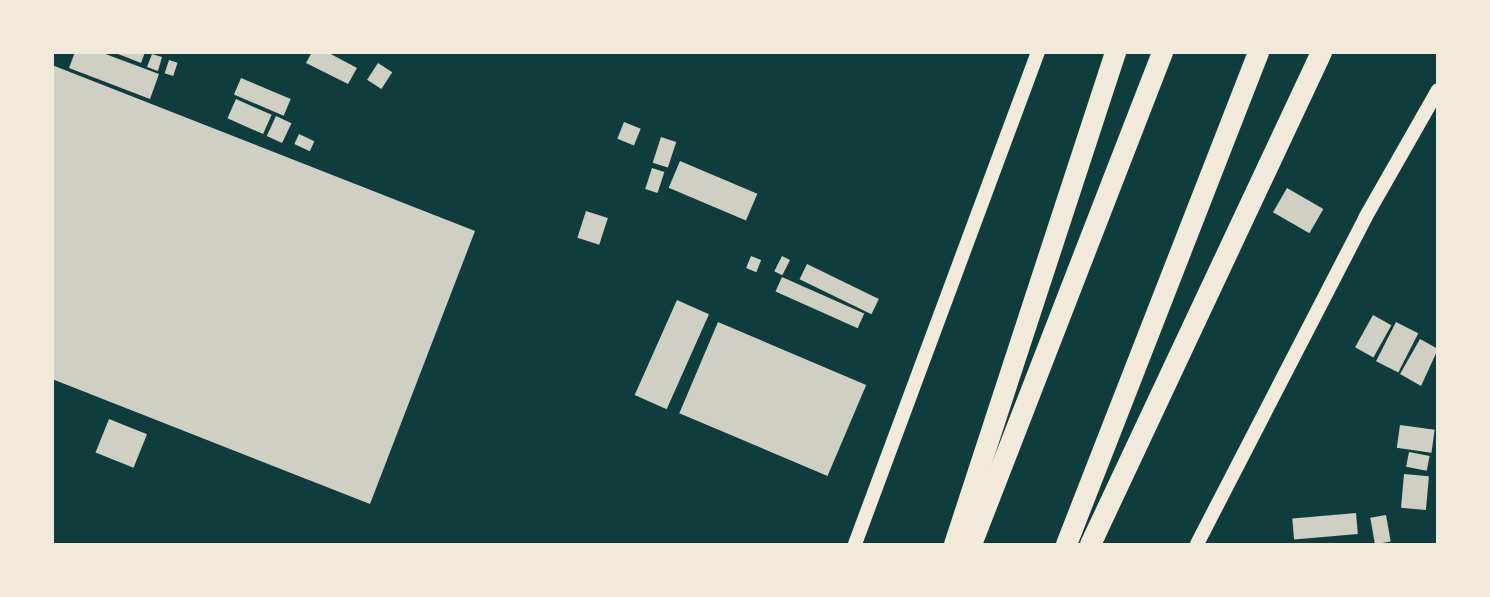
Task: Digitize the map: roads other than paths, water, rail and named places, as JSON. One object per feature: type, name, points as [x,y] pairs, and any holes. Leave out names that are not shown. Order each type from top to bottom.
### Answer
[{"type":"highway","points":[[954,544],[1115,52]]},
{"type":"highway","points":[[971,544],[1162,52]]},
{"type":"highway","points":[[1066,544],[1258,52]]},
{"type":"highway","points":[[1090,544],[1321,52]]},
{"type":"main road","points":[[855,544],[1038,52]]},
{"type":"main road","points":[[1197,544],[1365,218],[1437,90]]}]
